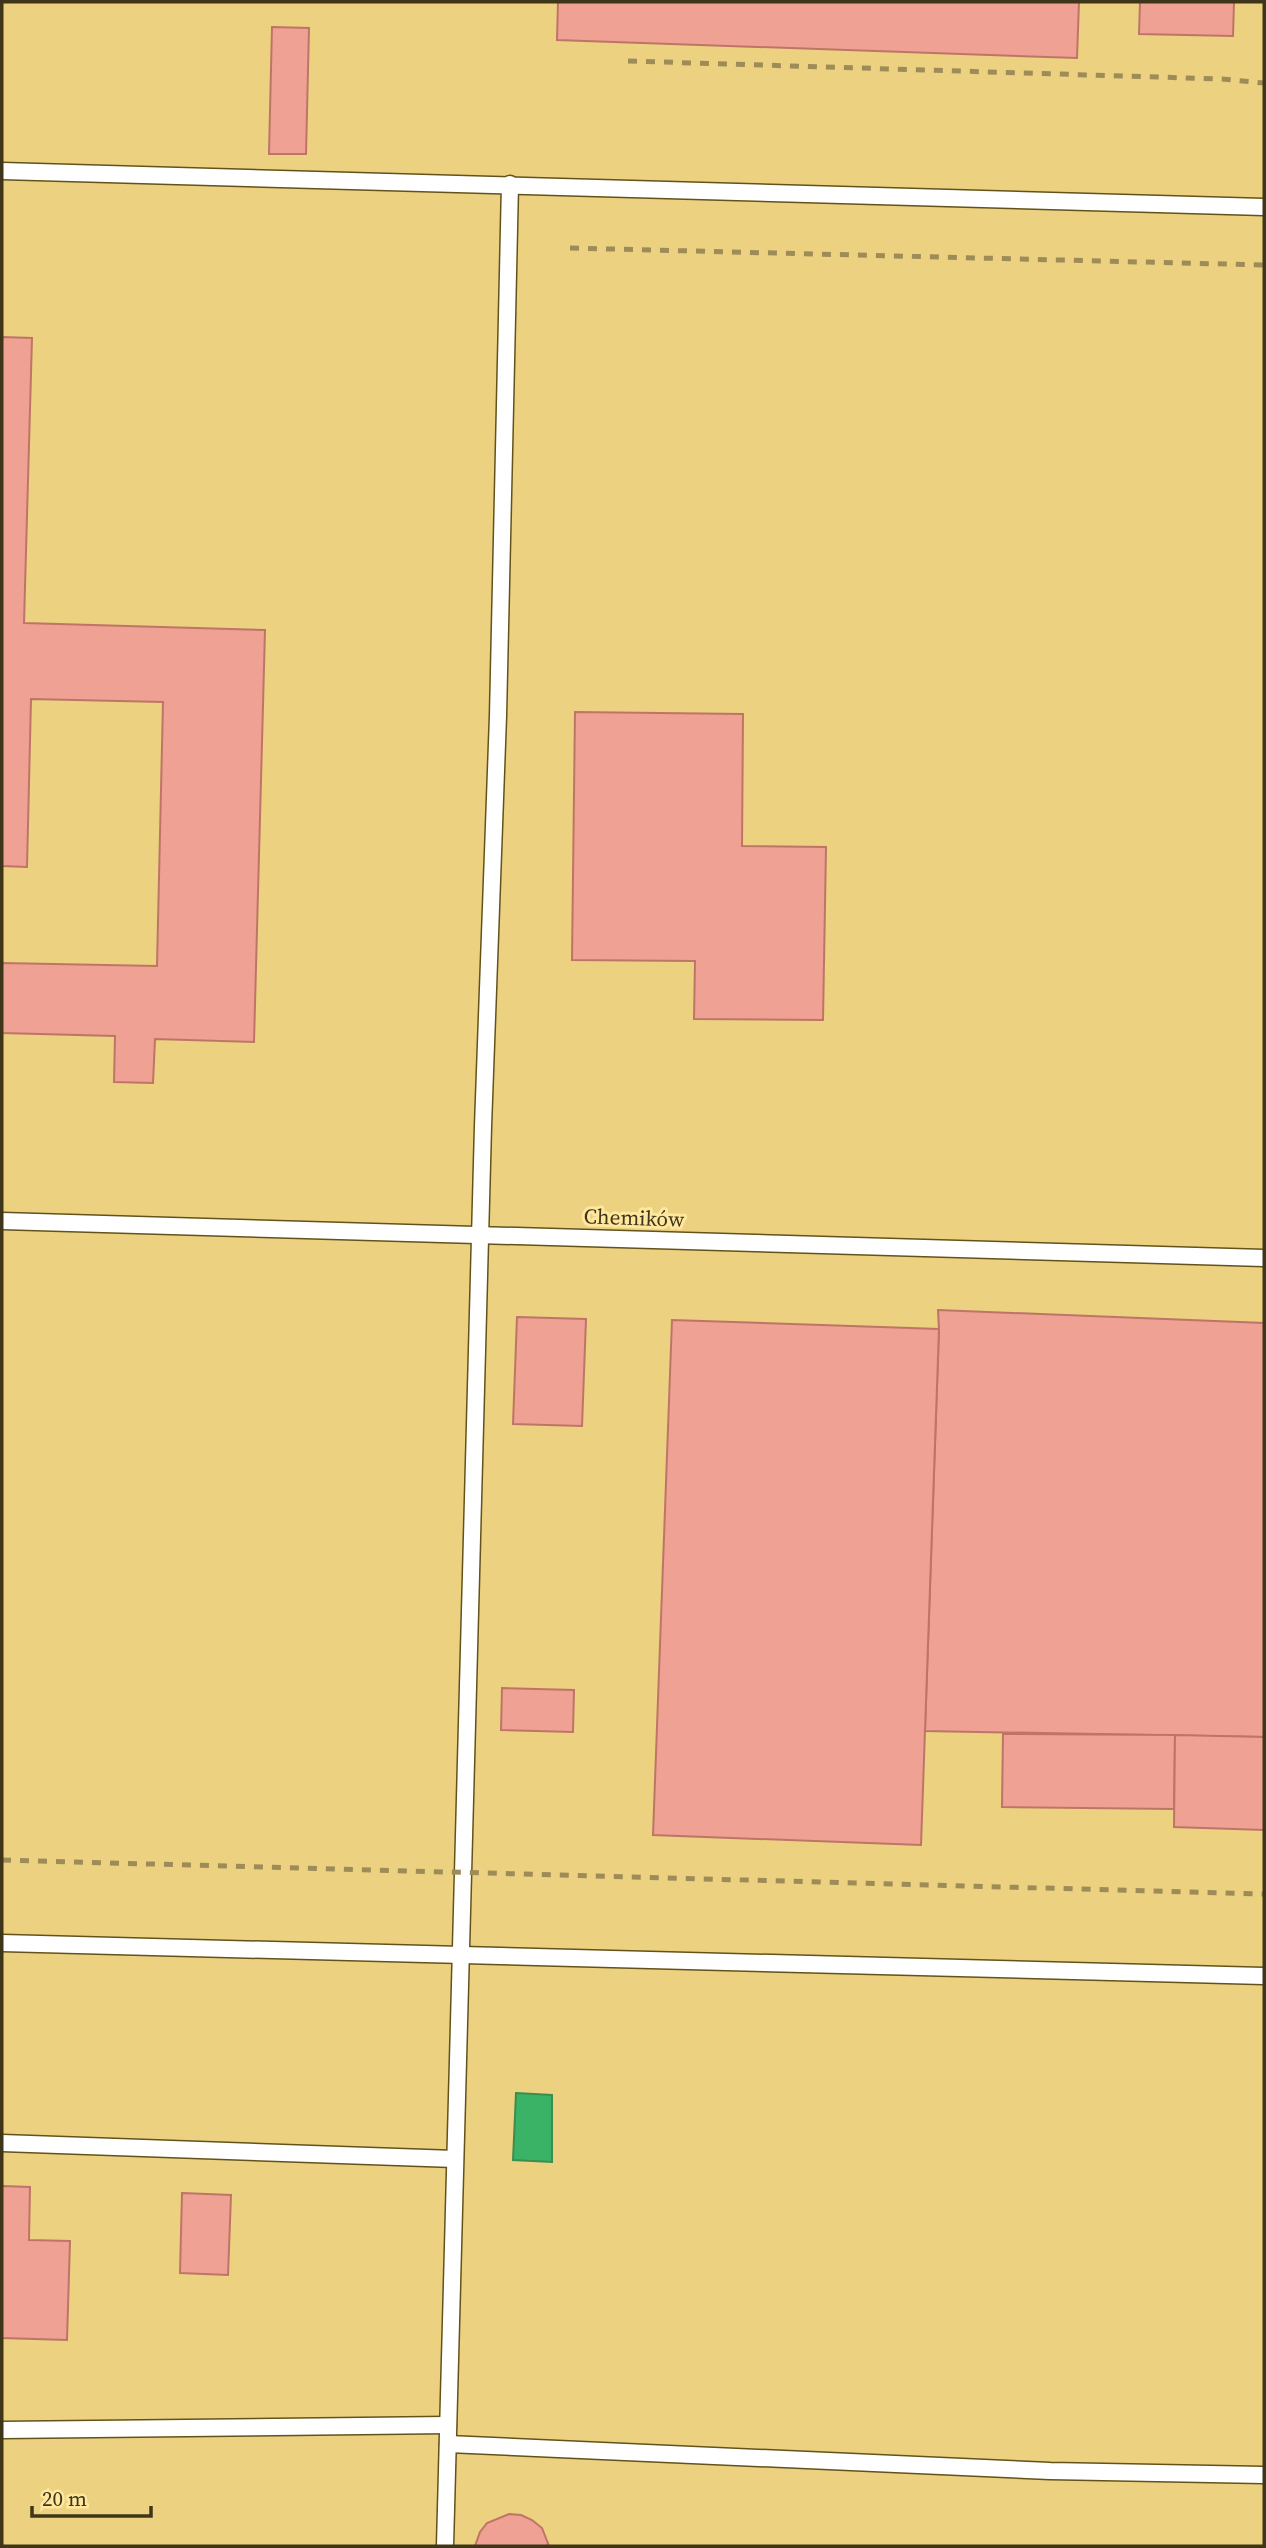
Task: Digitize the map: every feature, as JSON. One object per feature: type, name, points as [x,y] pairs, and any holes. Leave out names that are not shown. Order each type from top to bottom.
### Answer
[{"type":"lane","points":[[2,172],[1264,207]]},
{"type":"lane","points":[[445,2546],[483,1126],[499,716],[510,184]]},
{"type":"lane","name":"Chemików","points":[[2,1221],[1264,1258]]},
{"type":"lane","points":[[2,1943],[1264,1976]]},
{"type":"lane","points":[[2,2143],[455,2159]]},
{"type":"lane","points":[[2,2430],[448,2425]]},
{"type":"lane","points":[[448,2444],[1050,2471],[1264,2475]]},
{"type":"shaded area","points":[[2,2],[1264,2],[1264,2546],[2,2546]]},
{"type":"shaded area","points":[[516,2093],[552,2095],[552,2162],[513,2160]]},
{"type":"building","points":[[558,2],[1079,2],[1077,58],[557,40]]},
{"type":"building","points":[[1140,2],[1234,2],[1233,36],[1139,34]]},
{"type":"building","points":[[272,27],[309,28],[306,154],[269,154]]},
{"type":"building","points":[[2,337],[32,338],[24,623],[265,630],[254,1042],[155,1039],[153,1083],[114,1082],[115,1036],[2,1033],[2,963],[157,966],[163,702],[31,699],[27,867],[2,866]]},
{"type":"building","points":[[575,712],[743,714],[742,846],[826,847],[823,1020],[694,1019],[695,961],[572,960]]},
{"type":"building","points":[[938,1310],[1264,1323],[1264,1737],[925,1731]]},
{"type":"building","points":[[517,1317],[586,1319],[582,1426],[513,1424]]},
{"type":"building","points":[[672,1320],[939,1329],[921,1845],[653,1835]]},
{"type":"building","points":[[502,1688],[574,1690],[573,1732],[501,1730]]},
{"type":"building","points":[[1003,1734],[1175,1735],[1174,1809],[1002,1807]]},
{"type":"building","points":[[1175,1735],[1264,1737],[1264,1830],[1174,1827]]},
{"type":"building","points":[[2,2186],[30,2187],[29,2240],[70,2241],[67,2340],[2,2338]]},
{"type":"building","points":[[182,2193],[231,2195],[228,2275],[180,2273]]},
{"type":"building","points":[[509,2514],[521,2515],[542,2528],[549,2546],[475,2546],[487,2523]]},
{"type":"railway","points":[[628,61],[1222,79],[1264,83]]},
{"type":"railway","points":[[570,248],[1264,265]]},
{"type":"railway","points":[[2,1860],[1264,1894]]}]
